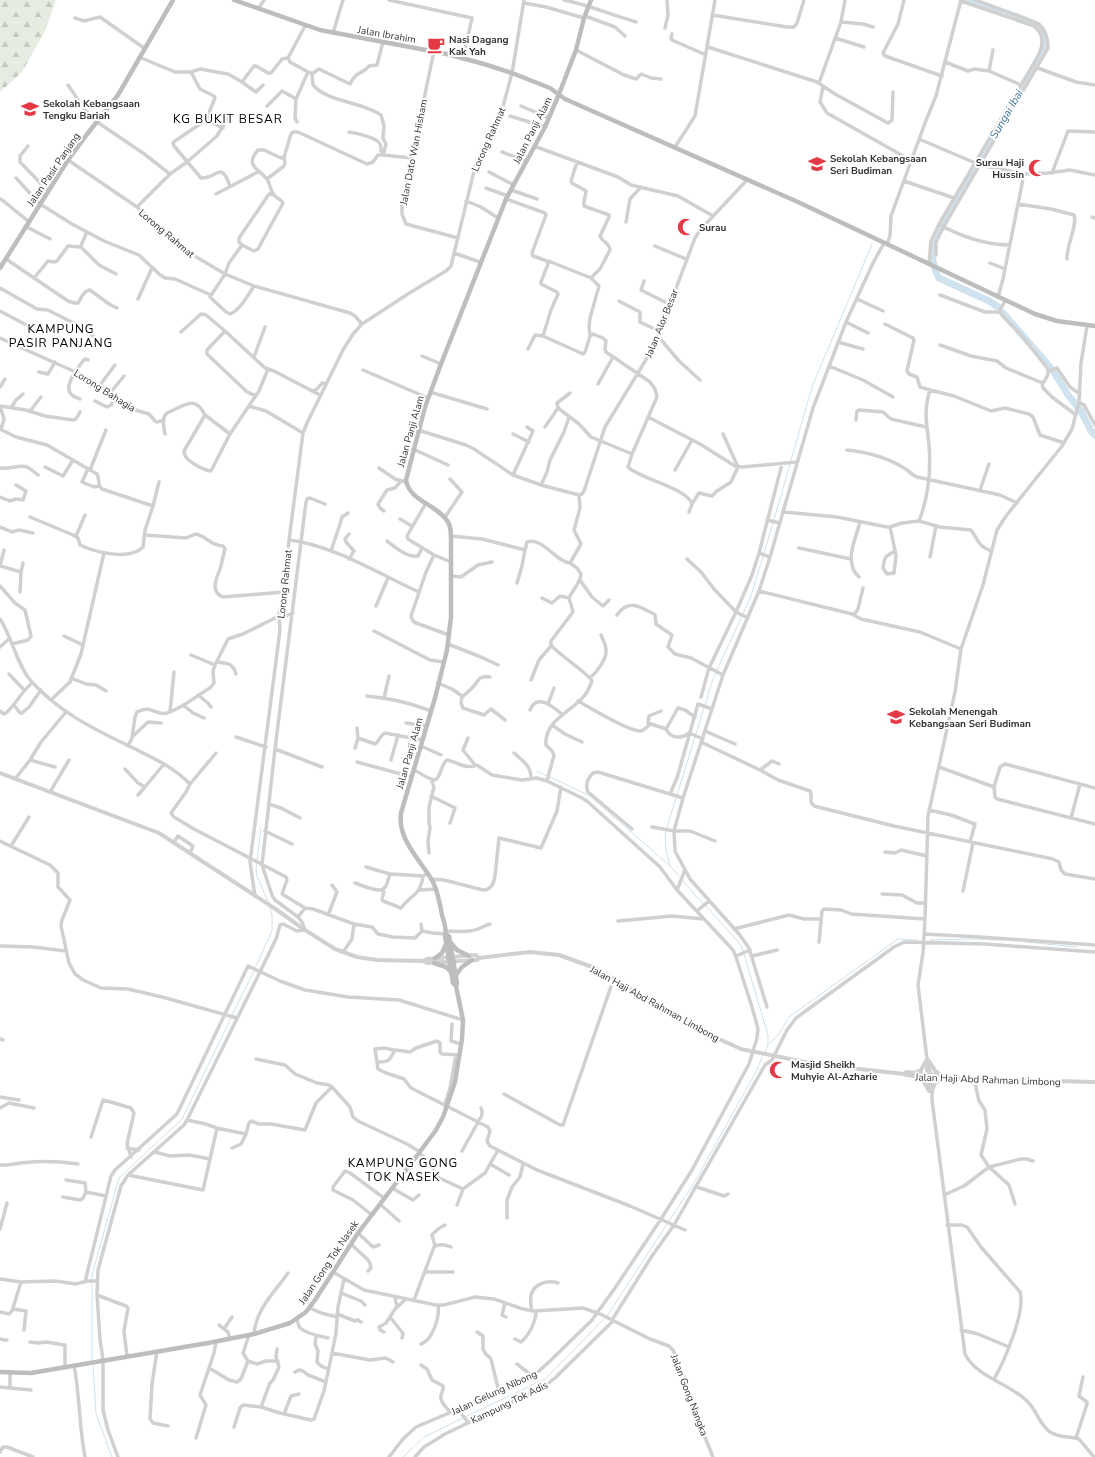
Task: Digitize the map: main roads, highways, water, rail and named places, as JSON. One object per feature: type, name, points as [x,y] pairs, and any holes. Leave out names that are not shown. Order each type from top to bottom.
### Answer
[{"type":"main road","name":"Jalan Pasir Panjang","points":[[0,268],[28,221],[68,160],[96,122],[118,96],[140,58],[144,48],[173,0]]},
{"type":"main road","name":"Jalan Ibrahim","points":[[234,0],[305,26],[333,33],[463,58],[512,73],[550,88],[565,99],[798,202],[939,268],[1005,301],[1046,318],[1087,326],[1095,326]]},
{"type":"main road","name":"Jalan Panji Alam","points":[[454,974],[448,936],[436,889],[406,841],[400,826],[401,813],[431,711],[448,644],[451,617],[451,536],[449,524],[445,517],[413,494],[403,481],[440,364],[498,218],[511,190],[545,127],[559,94],[576,50],[584,17],[591,0]]},
{"type":"main road","points":[[448,942],[457,950],[471,958],[454,974],[435,960],[448,942]]},
{"type":"main road","name":"Jalan Gong Tok Nasek","points":[[0,1372],[32,1373],[90,1362],[216,1342],[281,1326],[297,1319],[310,1308],[358,1233],[436,1130],[455,1082],[458,1055],[461,1044],[463,1020],[456,986],[453,983],[454,974]]},
{"type":"waterway","name":"Sungai Ibai","points":[[966,0],[1018,17],[1036,25],[1043,31],[1045,40],[1044,50],[939,230],[934,243],[933,264],[939,278],[989,301],[998,307]]},
{"type":"waterway","points":[[774,520],[812,387],[872,244]]},
{"type":"waterway","name":"Sungai Ibai","points":[[1003,313],[1050,367]]},
{"type":"waterway","name":"Sungai Ibai","points":[[1054,372],[1068,395],[1081,411],[1091,431],[1095,435]]},
{"type":"waterway","points":[[705,705],[713,679],[751,596],[773,523]]},
{"type":"waterway","points":[[677,795],[704,708]]},
{"type":"waterway","points":[[537,771],[547,776]]},
{"type":"waterway","points":[[550,777],[590,796],[670,866]]},
{"type":"waterway","points":[[676,798],[665,834],[666,850],[670,866],[681,878]]},
{"type":"waterway","points":[[261,828],[256,868],[257,876],[268,902]]},
{"type":"waterway","points":[[683,881],[703,904]]},
{"type":"waterway","points":[[706,906],[741,945],[743,951]]},
{"type":"waterway","points":[[255,968],[272,931],[272,915],[270,907]]},
{"type":"waterway","points":[[769,1044],[779,1034],[789,1017],[898,939],[917,940]]},
{"type":"waterway","points":[[930,940],[997,940]]},
{"type":"waterway","points":[[1026,942],[1077,947]]},
{"type":"waterway","points":[[744,954],[768,1035],[768,1045],[765,1052]]},
{"type":"waterway","points":[[232,1015],[254,971]]},
{"type":"waterway","points":[[92,1360],[92,1275],[119,1178],[182,1119],[231,1018]]},
{"type":"waterway","points":[[669,1221],[693,1185],[757,1070],[763,1055]]},
{"type":"waterway","points":[[607,1316],[667,1224]]},
{"type":"waterway","points":[[465,1417],[545,1379],[604,1319]]},
{"type":"waterway","points":[[93,1365],[96,1414],[112,1457]]},
{"type":"waterway","points":[[403,1457],[424,1437],[463,1418]]},
{"type":"place","name":"Nasi Dagang Kak Yah","points":[[436,45]]},
{"type":"place","name":"Sekolah Kebangsaan Tengku Bariah","points":[[30,109]]},
{"type":"place","name":"Sekolah Kebangsaan Seri Budiman","points":[[817,164]]},
{"type":"place","name":"Surau Haji Hussin","points":[[1037,168]]},
{"type":"place","name":"Surau","points":[[686,227]]},
{"type":"place","name":"Sekolah Menengah Kebangsaan Seri Budiman","points":[[896,717]]},
{"type":"place","name":"Masjid Sheikh Muhyie Al-Azharie","points":[[778,1070]]},
{"type":"district","name":"KG BUKIT BESAR","points":[[228,119]]},
{"type":"district","name":"KAMPUNG PASIR PANJANG","points":[[61,336]]},
{"type":"district","name":"KAMPUNG GONG TOK NASEK","points":[[403,1170]]}]
